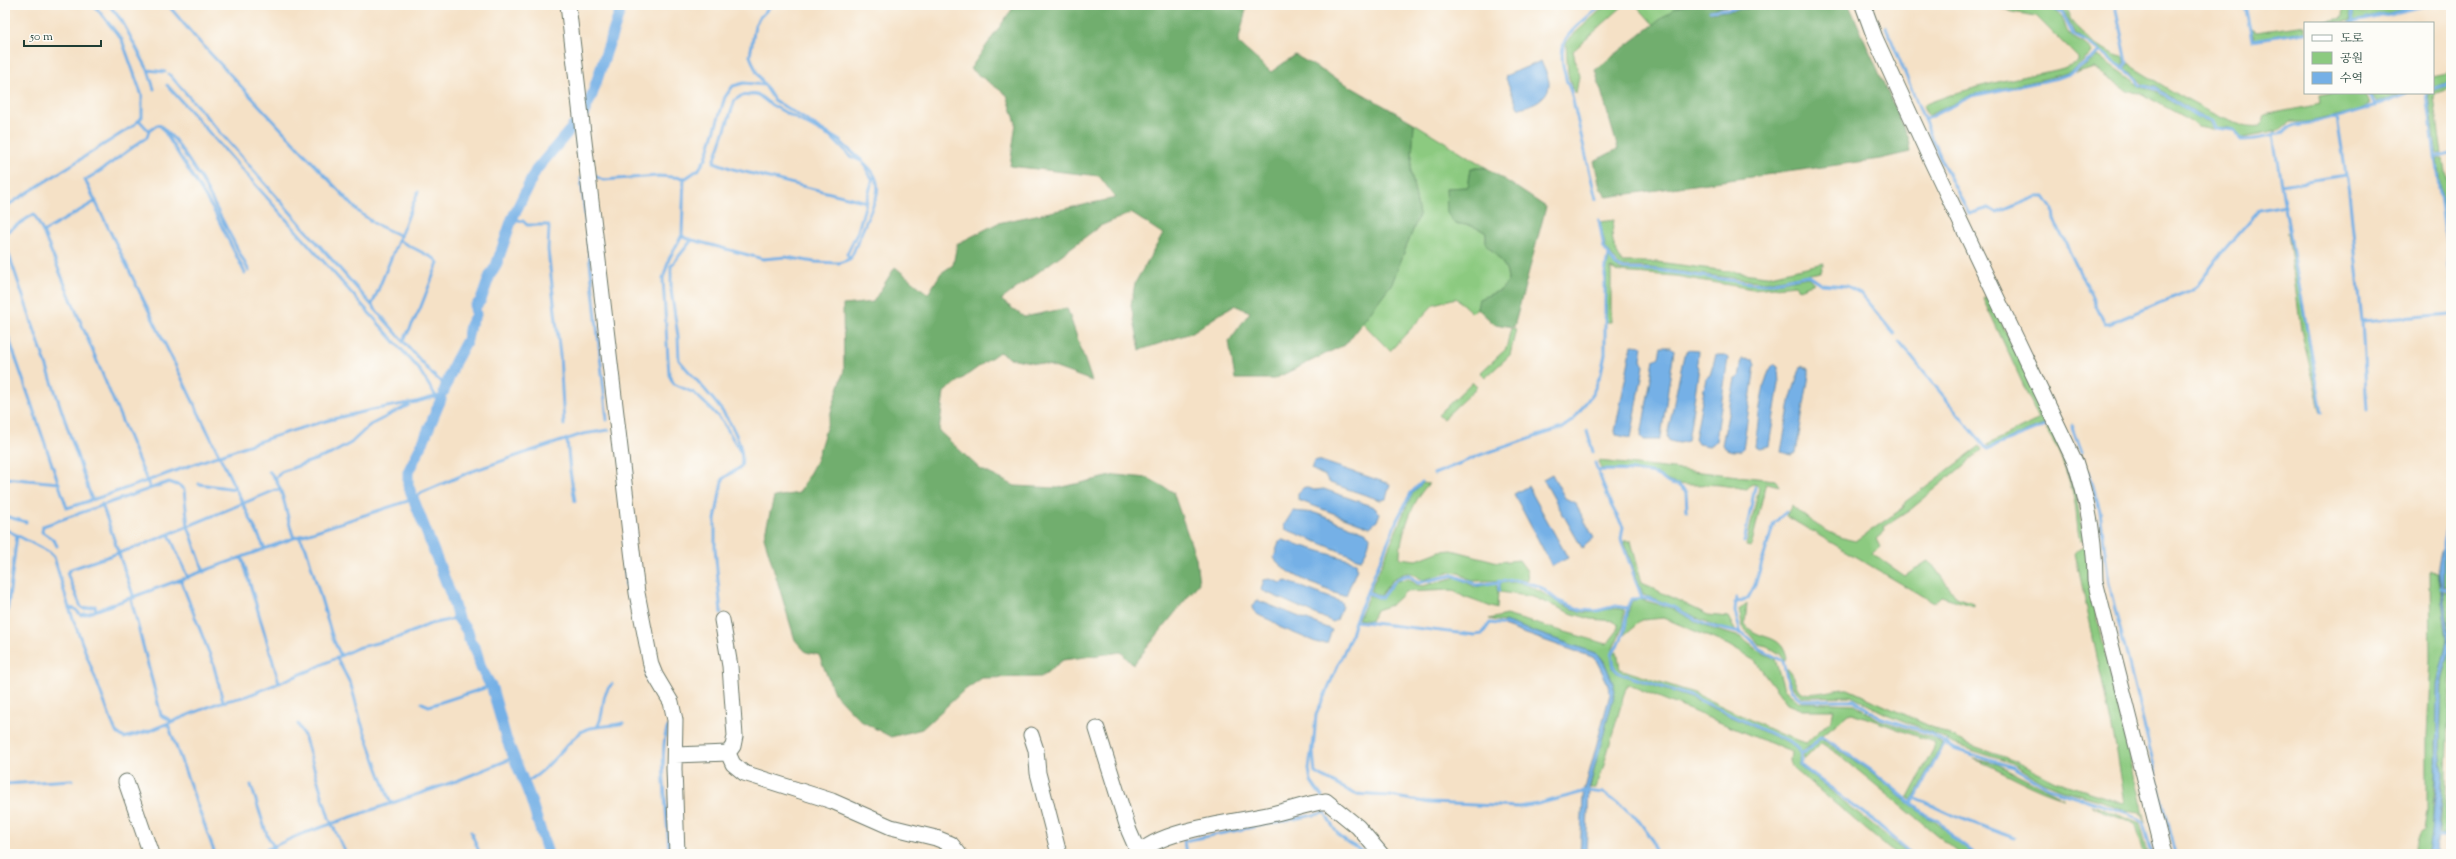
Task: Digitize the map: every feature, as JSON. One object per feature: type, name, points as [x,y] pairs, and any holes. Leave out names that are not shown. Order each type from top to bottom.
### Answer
[{"type":"street","points":[[568,5],[637,593],[652,665],[655,675],[671,702],[675,720],[677,854]]},
{"type":"street","points":[[1863,5],[1875,38],[1931,160],[2076,462],[2086,494],[2093,537],[2096,581],[2164,854]]},
{"type":"street","points":[[722,620],[730,666],[735,736],[733,746],[728,753]]},
{"type":"street","points":[[1097,729],[1129,831],[1139,854],[1144,848],[1160,840],[1194,829],[1326,801],[1358,826],[1381,854]]},
{"type":"street","points":[[1031,735],[1036,750],[1038,773],[1059,854]]},
{"type":"street","points":[[675,755],[728,753]]},
{"type":"street","points":[[728,753],[733,764],[744,773],[832,801],[892,827],[936,838],[952,844],[959,854]]},
{"type":"street","points":[[126,782],[151,854]]},
{"type":"green space","points":[[2032,4],[2041,5],[2056,11],[2061,16],[2068,33],[2090,48],[2092,51],[2091,54],[2073,71],[1972,95],[1927,116],[1923,105],[1935,100],[1983,86],[2028,75],[2057,70],[2078,62],[2078,58],[2036,16],[2012,12],[1998,5]]},
{"type":"green space","points":[[1015,5],[1247,5],[1238,43],[1271,72],[1295,55],[1414,123],[1411,172],[1419,215],[1392,283],[1346,344],[1274,379],[1235,379],[1229,341],[1250,312],[1234,305],[1191,333],[1140,350],[1131,305],[1135,283],[1163,234],[1131,213],[1100,226],[1001,300],[1024,317],[1067,308],[1092,381],[1051,366],[1010,358],[999,352],[944,392],[939,431],[980,469],[1015,486],[1058,488],[1116,475],[1148,478],[1173,492],[1196,558],[1199,583],[1133,665],[1121,652],[1063,660],[1041,677],[982,678],[962,692],[922,729],[891,737],[861,721],[834,693],[819,655],[806,652],[795,640],[764,537],[774,497],[799,493],[816,461],[844,370],[843,305],[873,302],[895,267],[928,294],[941,273],[953,265],[957,244],[998,223],[1116,198],[1099,176],[1010,166],[1016,123],[1007,95],[970,69]]},
{"type":"green space","points":[[1606,5],[1624,5],[1573,51],[1579,76],[1576,93],[1572,89],[1568,74],[1566,44],[1571,37]]},
{"type":"green space","points":[[1636,5],[1686,5],[1675,8],[1654,25]]},
{"type":"green space","points":[[1686,5],[1730,5],[1709,10],[1710,13],[1775,5],[1849,5],[1908,138],[1910,152],[1880,159],[1607,197],[1600,187],[1594,161],[1618,149],[1595,70],[1675,8]]},
{"type":"green space","points":[[2056,5],[2064,5],[2072,22],[2089,38],[2104,49],[2118,56],[2124,57],[2125,62],[2121,68],[2092,43],[2075,34],[2064,12]]},
{"type":"green space","points":[[2343,5],[2349,5],[2351,21],[2323,22],[2342,18]]},
{"type":"green space","points":[[2400,5],[2423,5],[2354,21],[2353,10],[2362,13]]},
{"type":"green space","points":[[2304,25],[2304,31],[2257,39],[2254,38],[2251,29],[2256,32]]},
{"type":"green space","points":[[2098,56],[2141,87],[2155,91],[2197,117],[2210,122],[2214,130],[2198,127],[2191,121],[2140,93],[2129,92],[2094,68],[2075,74]]},
{"type":"green space","points":[[2129,63],[2134,68],[2215,115],[2247,126],[2260,126],[2264,115],[2321,104],[2320,96],[2329,94],[2365,94],[2370,104],[2360,110],[2331,117],[2308,122],[2290,122],[2281,130],[2243,138],[2228,128],[2216,128],[2210,119],[2197,114],[2156,87],[2144,85],[2132,73],[2124,69]]},
{"type":"green space","points":[[2451,72],[2451,81],[2434,88],[2434,76]]},
{"type":"green space","points":[[2451,84],[2451,88],[2438,93],[2434,97],[2442,154],[2437,155],[2429,94],[2434,94],[2434,91]]},
{"type":"green space","points":[[2371,94],[2398,94],[2377,103]]},
{"type":"green space","points":[[1414,123],[1487,168],[1471,168],[1468,187],[1446,188],[1454,223],[1472,226],[1486,232],[1486,244],[1504,265],[1508,281],[1501,290],[1479,299],[1477,308],[1472,313],[1456,298],[1434,304],[1390,351],[1362,322],[1392,283],[1419,215],[1411,172]]},
{"type":"green space","points":[[2437,159],[2444,159],[2451,201],[2448,203],[2451,232],[2446,230]]},
{"type":"green space","points":[[1471,168],[1487,168],[1546,207],[1514,327],[1494,324],[1477,308],[1479,299],[1501,290],[1508,281],[1504,265],[1486,244],[1486,232],[1472,226],[1454,223],[1447,213],[1446,188],[1468,187]]},
{"type":"green space","points":[[1614,220],[1612,237],[1616,252],[1622,262],[1657,262],[1766,276],[1824,263],[1821,272],[1765,282],[1643,267],[1621,267],[1606,249],[1600,222]]},
{"type":"green space","points":[[2288,232],[2293,254],[2321,413],[2301,330]]},
{"type":"green space","points":[[1609,257],[1620,270],[1658,271],[1766,285],[1808,277],[1814,283],[1799,289],[1796,285],[1753,289],[1675,276],[1618,272],[1611,268],[1611,322],[1606,322],[1606,273]]},
{"type":"green space","points":[[1989,296],[2049,422],[1990,447],[1987,445],[2039,419],[1983,298]]},
{"type":"green space","points":[[1511,328],[1516,329],[1510,355],[1485,378],[1480,373],[1506,349]]},
{"type":"green space","points":[[1472,382],[1477,387],[1443,419],[1438,415]]},
{"type":"green space","points":[[2051,427],[2076,495],[2084,540],[2080,541],[2075,504],[2068,476],[2055,444],[2045,430]]},
{"type":"green space","points":[[1980,446],[1982,450],[1910,510],[1884,527],[1885,531],[1876,539],[1880,547],[1873,554],[1905,576],[1929,560],[1956,597],[1974,603],[1974,606],[1941,596],[1934,603],[1786,516],[1792,505],[1813,523],[1830,533],[1856,541],[1903,508],[1905,502]]},
{"type":"green space","points":[[1599,461],[1775,480],[1780,486],[1766,483],[1751,547],[1746,546],[1759,488],[1757,485],[1752,484],[1747,489],[1720,485],[1679,484],[1664,479],[1658,474],[1601,469]]},
{"type":"green space","points":[[1423,483],[1429,484],[1418,498],[1408,518],[1400,550],[1400,558],[1417,560],[1440,551],[1452,550],[1498,562],[1519,560],[1527,571],[1528,580],[1472,581],[1459,573],[1451,572],[1423,580],[1411,573],[1405,573],[1393,579],[1380,596],[1370,591],[1412,494]]},
{"type":"green space","points":[[2449,524],[2451,524],[2451,532],[2448,588],[2443,587],[2443,559]]},
{"type":"green space","points":[[1624,541],[1631,541],[1642,583],[1708,615],[1728,617],[1736,632],[1712,624],[1666,603],[1643,595]]},
{"type":"green space","points":[[2083,547],[2087,548],[2091,589],[2145,823],[2140,812],[2125,810],[2103,801],[2063,790],[2043,782],[2012,763],[1953,744],[1939,735],[1886,714],[1851,696],[1802,697],[1789,680],[1787,668],[1799,690],[1808,694],[1848,689],[1971,745],[2015,761],[2055,781],[2125,803],[2117,752],[2075,552]]},
{"type":"green space","points":[[2430,571],[2438,572],[2447,639],[2436,743],[2437,769],[2433,803],[2433,834],[2428,854],[2413,854],[2420,834],[2424,830],[2427,810],[2427,736],[2431,659]]},
{"type":"green space","points":[[1456,577],[1475,587],[1496,583],[1498,592],[1497,609],[1464,597],[1452,590],[1405,592],[1391,605],[1376,610],[1371,621],[1358,619],[1369,595],[1381,599],[1395,582],[1408,578],[1417,585],[1423,586]]},
{"type":"green space","points":[[1515,582],[1533,588],[1564,605],[1582,612],[1587,613],[1614,609],[1624,610],[1624,624],[1611,653],[1613,669],[1618,674],[1693,699],[1794,746],[1800,754],[1800,766],[1909,854],[1895,854],[1793,768],[1790,761],[1791,752],[1627,684],[1600,778],[1595,788],[1590,788],[1599,746],[1612,703],[1614,686],[1604,661],[1598,654],[1512,624],[1489,619],[1506,615],[1607,644],[1618,630],[1618,624],[1615,621],[1591,619],[1573,614],[1533,597],[1500,592],[1500,583]]},
{"type":"green space","points":[[2443,592],[2451,593],[2451,645]]},
{"type":"green space","points":[[1639,599],[1671,608],[1706,627],[1740,637],[1757,650],[1775,659],[1784,689],[1799,702],[1855,704],[1877,719],[1934,738],[1942,744],[1912,800],[1908,797],[1934,748],[1933,742],[1853,713],[1848,714],[1801,753],[1796,745],[1693,696],[1619,672],[1615,668],[1613,654],[1617,651],[1620,669],[1694,693],[1780,734],[1806,743],[1831,720],[1834,710],[1802,710],[1787,704],[1755,661],[1728,645],[1664,618],[1642,620],[1624,635],[1630,605],[1632,601]]},
{"type":"green space","points":[[1747,603],[1745,624],[1750,630],[1775,640],[1780,644],[1787,659],[1785,661],[1780,654],[1767,646],[1758,644],[1743,627],[1739,610]]},
{"type":"green space","points":[[2451,645],[2445,813],[2451,824],[2451,834],[2439,834],[2443,774],[2440,748],[2442,681]]},
{"type":"green space","points":[[1821,739],[1870,771],[1926,817],[1937,823],[1973,854],[1960,854],[1838,754],[1821,743],[1804,760],[1803,755]]},
{"type":"green space","points":[[1974,759],[1997,764],[2064,798],[2041,790]]},
{"type":"green space","points":[[2092,805],[2140,824],[2148,854],[2144,854],[2136,826],[2125,820],[2102,812]]},
{"type":"water","points":[[1541,61],[1549,82],[1547,93],[1534,103],[1518,108],[1505,76]]},
{"type":"water","points":[[1632,345],[1643,346],[1641,359],[1644,366],[1631,438],[1616,435],[1615,431]]},
{"type":"water","points":[[1661,347],[1671,347],[1674,350],[1661,437],[1659,440],[1644,440],[1641,436],[1654,360],[1659,357]]},
{"type":"water","points":[[1688,350],[1698,351],[1697,363],[1699,368],[1688,441],[1679,443],[1669,441],[1667,436],[1684,355]]},
{"type":"water","points":[[1716,355],[1725,355],[1728,358],[1716,441],[1709,446],[1698,444],[1695,439],[1706,378],[1710,375]]},
{"type":"water","points":[[1742,359],[1753,360],[1755,365],[1743,449],[1735,451],[1726,449],[1722,445],[1735,379],[1739,377]]},
{"type":"water","points":[[1774,364],[1778,367],[1779,384],[1769,446],[1760,448],[1755,446],[1763,390],[1766,379]]},
{"type":"water","points":[[1801,366],[1809,369],[1809,375],[1796,453],[1791,455],[1781,452],[1791,397]]},
{"type":"water","points":[[1318,460],[1390,484],[1386,499],[1380,500],[1330,483],[1325,476],[1311,469],[1314,461]]},
{"type":"water","points":[[1552,474],[1565,498],[1575,503],[1594,538],[1582,548],[1543,479]]},
{"type":"water","points":[[1528,486],[1568,558],[1552,566],[1514,494]]},
{"type":"water","points":[[1304,487],[1314,490],[1324,489],[1374,507],[1380,513],[1377,521],[1370,527],[1298,500],[1298,493]]},
{"type":"water","points":[[1293,511],[1315,513],[1365,532],[1370,536],[1370,539],[1363,557],[1361,559],[1357,558],[1285,529],[1284,525]]},
{"type":"water","points":[[1283,540],[1356,562],[1357,569],[1346,595],[1340,595],[1304,580],[1279,564],[1274,558],[1279,541]]},
{"type":"water","points":[[2441,549],[2444,549],[2443,592],[2451,645],[2442,681],[2440,748],[2443,774],[2436,854],[2428,854],[2436,789],[2437,685],[2447,639],[2438,566]]},
{"type":"water","points":[[1270,579],[1281,583],[1286,581],[1341,602],[1342,606],[1337,620],[1333,622],[1261,590],[1264,580]]},
{"type":"water","points":[[1257,600],[1332,630],[1327,643],[1318,643],[1279,627],[1273,621],[1257,614],[1252,608]]},
{"type":"water","points":[[1504,621],[1598,654],[1606,666],[1613,683],[1615,692],[1589,789],[1586,854],[1580,854],[1583,796],[1610,694],[1607,682],[1595,658],[1503,626]]},
{"type":"waterway","points":[[5,207],[133,126],[142,117],[142,96],[122,40],[94,5]]},
{"type":"waterway","points":[[109,5],[122,21],[148,70],[154,89]]},
{"type":"waterway","points":[[168,5],[195,37],[359,212],[375,224],[401,236]]},
{"type":"waterway","points":[[584,113],[592,95],[622,5]]},
{"type":"waterway","points":[[684,178],[682,235],[685,238],[763,259],[786,257],[814,262],[839,263],[850,259],[876,198],[878,188],[876,180],[873,172],[867,165],[840,141],[774,100],[757,73],[750,56],[755,25],[759,18],[772,5]]},
{"type":"waterway","points":[[1596,199],[1571,92],[1565,74],[1562,55],[1566,39],[1581,23],[1602,5]]},
{"type":"waterway","points":[[1710,11],[1760,5]]},
{"type":"waterway","points":[[2044,5],[2062,12],[2073,35],[2090,43],[2136,79],[2140,85],[2156,89],[2197,116],[2211,120],[2215,128],[2234,130],[2243,140],[2258,139],[2283,133],[2292,126],[2323,121],[2348,114],[2404,94]]},
{"type":"waterway","points":[[2115,5],[2127,62],[2122,69]]},
{"type":"waterway","points":[[2245,5],[2252,40],[2304,32]]},
{"type":"waterway","points":[[2351,5],[2353,22]]},
{"type":"waterway","points":[[2354,22],[2429,5]]},
{"type":"waterway","points":[[1886,27],[1940,158],[1969,214],[1989,208],[1997,213],[2036,197],[2045,197],[2053,209],[2054,220],[2105,324],[2109,324],[2191,290],[2197,286],[2223,251],[2259,210],[2285,205]]},
{"type":"waterway","points":[[1924,120],[1972,96],[2058,78],[2074,72],[2100,52]]},
{"type":"waterway","points":[[148,70],[165,72]]},
{"type":"waterway","points":[[169,74],[433,375],[446,386]]},
{"type":"waterway","points":[[593,175],[603,180],[658,176],[686,178],[699,169],[706,158],[725,97],[733,86],[744,83],[765,85]]},
{"type":"waterway","points":[[2434,89],[2451,83]]},
{"type":"waterway","points":[[167,85],[418,368],[437,398]]},
{"type":"waterway","points":[[867,202],[733,169],[714,162],[735,100],[741,96],[757,94],[770,104],[832,138],[850,156],[863,162],[871,178]]},
{"type":"waterway","points":[[2369,94],[2375,106]]},
{"type":"waterway","points":[[2427,94],[2451,282]]},
{"type":"waterway","points":[[2322,412],[2281,185],[2346,175],[2337,117]]},
{"type":"waterway","points":[[139,120],[149,131],[147,137],[85,180],[265,549]]},
{"type":"waterway","points":[[575,124],[578,154]]},
{"type":"waterway","points":[[444,391],[455,362],[467,340],[470,325],[476,315],[475,307],[481,300],[490,275],[496,266],[512,219],[536,170],[575,124]]},
{"type":"waterway","points":[[149,131],[157,125],[161,126],[214,211],[245,273]]},
{"type":"waterway","points":[[161,126],[175,140],[201,179],[249,271]]},
{"type":"waterway","points":[[2273,135],[2281,185]]},
{"type":"waterway","points":[[2435,158],[2451,154]]},
{"type":"waterway","points":[[2346,175],[2362,321],[2367,410]]},
{"type":"waterway","points":[[581,178],[607,420]]},
{"type":"waterway","points":[[850,259],[847,254],[858,231],[873,178]]},
{"type":"waterway","points":[[372,305],[418,192]]},
{"type":"waterway","points":[[5,233],[34,214],[43,232],[96,201]]},
{"type":"waterway","points":[[512,219],[523,221],[527,225],[548,225],[549,227],[548,250],[560,355],[564,425]]},
{"type":"waterway","points":[[1434,474],[1480,455],[1562,428],[1573,420],[1593,393],[1601,373],[1605,354],[1605,273],[1608,254],[1604,248],[1599,220]]},
{"type":"waterway","points":[[2444,231],[2451,235]]},
{"type":"waterway","points":[[43,232],[150,488]]},
{"type":"waterway","points":[[682,235],[669,259],[663,279],[669,375],[674,384],[694,393],[710,408],[723,422],[740,451]]},
{"type":"waterway","points":[[398,240],[435,259],[438,263],[420,309],[403,342]]},
{"type":"waterway","points":[[691,241],[671,266],[671,290],[678,336],[679,360],[721,409],[738,438],[741,453],[741,467],[725,477],[722,481],[715,520],[715,548],[721,613]]},
{"type":"waterway","points":[[5,243],[92,500]]},
{"type":"waterway","points":[[1608,254],[1616,265],[1624,269],[1657,270],[1750,283],[1765,284],[1808,275],[1821,284],[1847,286],[1860,293],[1894,334]]},
{"type":"waterway","points":[[2362,321],[2451,314]]},
{"type":"waterway","points":[[5,327],[67,508],[283,434],[372,410],[417,402]]},
{"type":"waterway","points":[[1899,342],[1987,449],[2050,424]]},
{"type":"waterway","points":[[416,402],[434,397],[441,400]]},
{"type":"waterway","points":[[441,399],[424,440],[408,472],[408,485],[451,595],[458,618],[469,634],[469,640],[476,650],[481,668],[492,688],[506,738],[530,797],[548,854]]},
{"type":"waterway","points":[[276,478],[281,472],[331,454],[351,443],[370,425],[409,405]]},
{"type":"waterway","points":[[2072,425],[2082,452]]},
{"type":"waterway","points":[[69,608],[75,609],[81,615],[89,613],[294,538],[414,499],[421,493],[470,472],[583,434],[609,430]]},
{"type":"waterway","points":[[1587,431],[1593,452]]},
{"type":"waterway","points":[[567,440],[575,501]]},
{"type":"waterway","points":[[1595,463],[1611,505],[1623,527],[1621,539],[1642,598]]},
{"type":"waterway","points":[[1598,470],[1635,471],[1659,476],[1667,482],[1678,485],[1686,492],[1687,510]]},
{"type":"waterway","points":[[269,471],[275,478],[282,494],[294,538]]},
{"type":"waterway","points":[[2089,472],[2100,511],[2109,584],[2176,854]]},
{"type":"waterway","points":[[5,478],[59,483]]},
{"type":"waterway","points":[[57,546],[54,540],[42,532],[43,526],[169,482],[180,486],[184,490],[188,526],[204,572]]},
{"type":"waterway","points":[[1422,482],[1411,493],[1397,520],[1355,621],[1350,638],[1316,715],[1313,752],[1315,773],[1355,794],[1390,796],[1430,803],[1519,807],[1538,804],[1587,791],[1604,793],[1636,817],[1652,839],[1656,854]]},
{"type":"waterway","points":[[199,484],[236,489]]},
{"type":"waterway","points":[[1744,542],[1755,487]]},
{"type":"waterway","points":[[96,610],[95,606],[84,609],[81,607],[67,573],[71,569],[145,544],[275,490],[281,490]]},
{"type":"waterway","points":[[102,504],[134,598]]},
{"type":"waterway","points":[[2442,553],[2451,510]]},
{"type":"waterway","points":[[1735,603],[1748,598],[1755,585],[1774,523],[1786,512]]},
{"type":"waterway","points":[[5,516],[26,522]]},
{"type":"waterway","points":[[5,529],[49,552],[54,557],[69,608],[111,720],[116,732],[124,738],[149,731],[218,703],[247,696],[311,670],[357,648],[400,637],[430,624],[458,618]]},
{"type":"waterway","points":[[169,534],[188,578]]},
{"type":"waterway","points":[[5,629],[17,535]]},
{"type":"waterway","points":[[299,536],[306,548],[333,639],[341,656]]},
{"type":"waterway","points":[[624,542],[626,587],[633,608]]},
{"type":"waterway","points":[[242,557],[279,682]]},
{"type":"waterway","points":[[1367,592],[1381,598],[1395,581],[1404,576],[1409,575],[1418,583],[1453,575],[1477,585],[1514,580],[1539,586],[1558,601],[1581,610],[1596,611],[1616,606],[1627,608],[1631,599],[1647,598],[1671,606],[1706,625],[1744,634],[1760,649],[1783,661],[1790,687],[1802,700],[1854,700],[1879,717],[1932,734],[1954,749],[2013,767],[2049,788],[2128,813],[2143,823],[2152,854]]},
{"type":"waterway","points":[[181,581],[213,663],[223,701]]},
{"type":"waterway","points":[[1499,581],[1499,590]]},
{"type":"waterway","points":[[2441,589],[2451,591]]},
{"type":"waterway","points":[[1736,598],[1735,612],[1741,634]]},
{"type":"waterway","points":[[131,599],[161,715],[174,722]]},
{"type":"waterway","points":[[1627,608],[1624,632],[1616,649],[1612,653],[1614,668],[1619,673],[1693,697],[1795,745],[1801,754],[1801,765],[1804,768],[1867,815],[1912,854]]},
{"type":"waterway","points":[[1355,621],[1475,635],[1482,634],[1490,623],[1507,625]]},
{"type":"waterway","points":[[337,658],[351,685],[361,722],[391,804]]},
{"type":"waterway","points":[[647,671],[647,679],[652,684]]},
{"type":"waterway","points":[[597,727],[600,722],[605,694],[612,684]]},
{"type":"waterway","points":[[422,703],[429,706],[491,686]]},
{"type":"waterway","points":[[523,783],[539,774],[581,732],[589,728],[623,723]]},
{"type":"waterway","points":[[168,724],[215,854]]},
{"type":"waterway","points":[[298,724],[305,738],[329,818],[346,854]]},
{"type":"waterway","points":[[668,727],[665,738],[663,770],[669,854]]},
{"type":"waterway","points":[[1801,754],[1805,753],[1820,737],[1824,738],[1871,770],[1927,816],[1939,821],[1954,838],[1975,854]]},
{"type":"waterway","points":[[1313,739],[1309,769],[1311,782],[1322,797]]},
{"type":"waterway","points":[[1912,804],[1945,742]]},
{"type":"waterway","points":[[270,848],[299,835],[459,780],[513,758]]},
{"type":"waterway","points":[[5,784],[72,780]]},
{"type":"waterway","points":[[251,785],[267,835],[274,847]]},
{"type":"waterway","points":[[1915,798],[1952,815],[2014,838]]},
{"type":"waterway","points":[[1325,812],[1338,834],[1365,854]]},
{"type":"waterway","points":[[1186,854],[1184,841],[1324,813]]},
{"type":"waterway","points":[[471,832],[480,854]]},
{"type":"waterway","points":[[2436,836],[2451,836]]},
{"type":"waterway","points":[[256,854],[270,848],[280,854]]},
{"type":"waterway","points":[[5,849],[6,854]]}]
